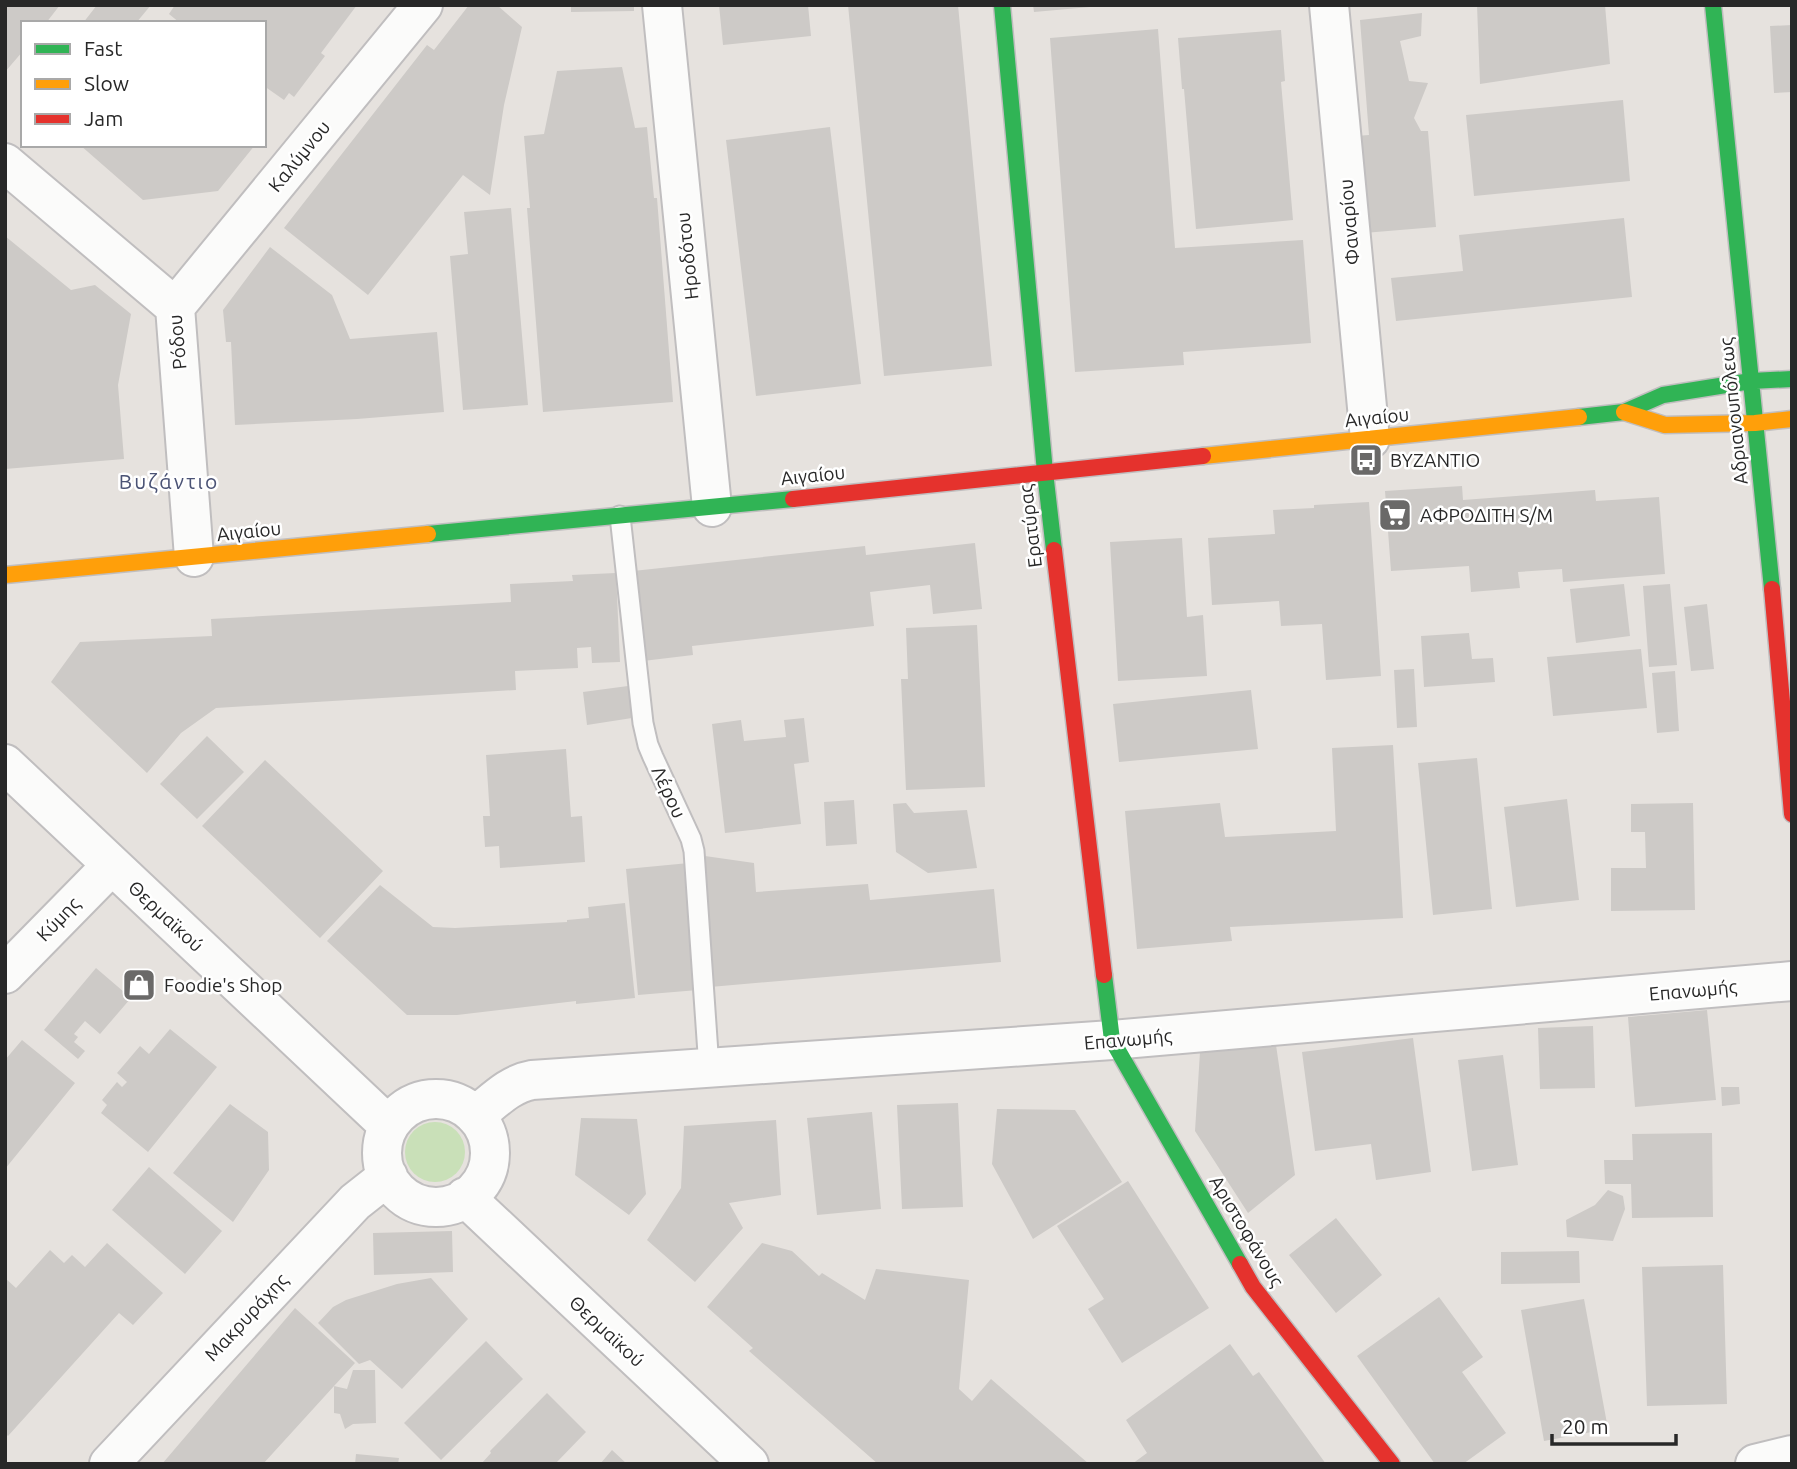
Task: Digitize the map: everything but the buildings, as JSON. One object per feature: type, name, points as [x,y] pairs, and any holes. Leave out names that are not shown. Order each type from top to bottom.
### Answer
[{"type":"main road","name":"Ερατύρας","points":[[1002,5],[1045,472],[1112,1040]]},
{"type":"main road","name":"Αδριανουπόλεως","points":[[1713,5],[1792,814]]},
{"type":"main road","name":"Αιγαίου","points":[[5,575],[712,507],[1624,412],[1663,395],[1751,381],[1792,379]]},
{"type":"main road","name":"Αιγαίου","points":[[1624,412],[1665,425],[1755,423],[1792,419]]},
{"type":"main road","name":"Αριστοφάνους","points":[[1112,1040],[1253,1287],[1392,1464]]},
{"type":"street","name":"Καλύμνου","points":[[175,307],[423,5]]},
{"type":"street","name":"Ηροδότου","points":[[662,5],[712,507]]},
{"type":"street","name":"Φαναρίου","points":[[1329,5],[1370,439]]},
{"type":"street","name":"Ρόδου","points":[[5,163],[175,307],[194,557]]},
{"type":"street","name":"Θερμαϊκού","points":[[5,764],[389,1126]]},
{"type":"street","name":"Κύμης","points":[[5,974],[111,865]]},
{"type":"street","name":"Επανωμής","points":[[475,1116],[511,1087],[523,1082],[1112,1040],[1792,981]]},
{"type":"street","points":[[443,1099],[460,1105],[475,1116],[484,1130],[489,1146],[489,1163],[483,1179],[473,1192],[460,1201],[444,1206],[414,1202],[400,1193],[383,1166],[385,1133],[393,1118],[407,1107],[424,1100],[443,1099]]},
{"type":"street","name":"Μακρυράχης","points":[[109,1464],[355,1202],[388,1175]]},
{"type":"street","name":"Θερμαϊκού","points":[[465,1197],[749,1464]]},
{"type":"street","points":[[1755,1464],[1792,1455]]},
{"type":"lane","name":"Λέρου","points":[[620,516],[646,734],[653,757],[694,851],[709,1068]]},
{"type":"green space","points":[[435,1122],[452,1127],[460,1135],[465,1152],[460,1169],[452,1177],[435,1182],[418,1177],[410,1169],[405,1152],[410,1135],[418,1127]]},
{"type":"traffic: fast","points":[[1002,5],[1054,550]]},
{"type":"traffic: fast","points":[[1713,5],[1772,589]]},
{"type":"traffic: fast","points":[[1579,417],[1624,412],[1663,395],[1751,381],[1792,379]]},
{"type":"traffic: fast","points":[[428,534],[793,499]]},
{"type":"traffic: fast","points":[[1104,975],[1112,1040],[1240,1264]]},
{"type":"traffic: slow","points":[[1624,412],[1665,425],[1755,423],[1792,419]]},
{"type":"traffic: slow","points":[[1203,456],[1579,417]]},
{"type":"traffic: slow","points":[[5,575],[428,534]]},
{"type":"traffic: jam","points":[[793,499],[1203,456]]},
{"type":"traffic: jam","points":[[1054,550],[1104,975]]},
{"type":"traffic: jam","points":[[1772,589],[1792,814]]},
{"type":"traffic: jam","points":[[1240,1264],[1253,1287],[1392,1464]]},
{"type":"place","name":"ΒΥΖΑΝΤΙΟ","points":[[1366,460]]},
{"type":"place","name":"ΑΦΡΟΔΙΤΗ S/M","points":[[1395,515]]},
{"type":"place","name":"Foodie's Shop","points":[[139,985]]},
{"type":"district","name":"Βυζάντιο","points":[[169,481]]}]
